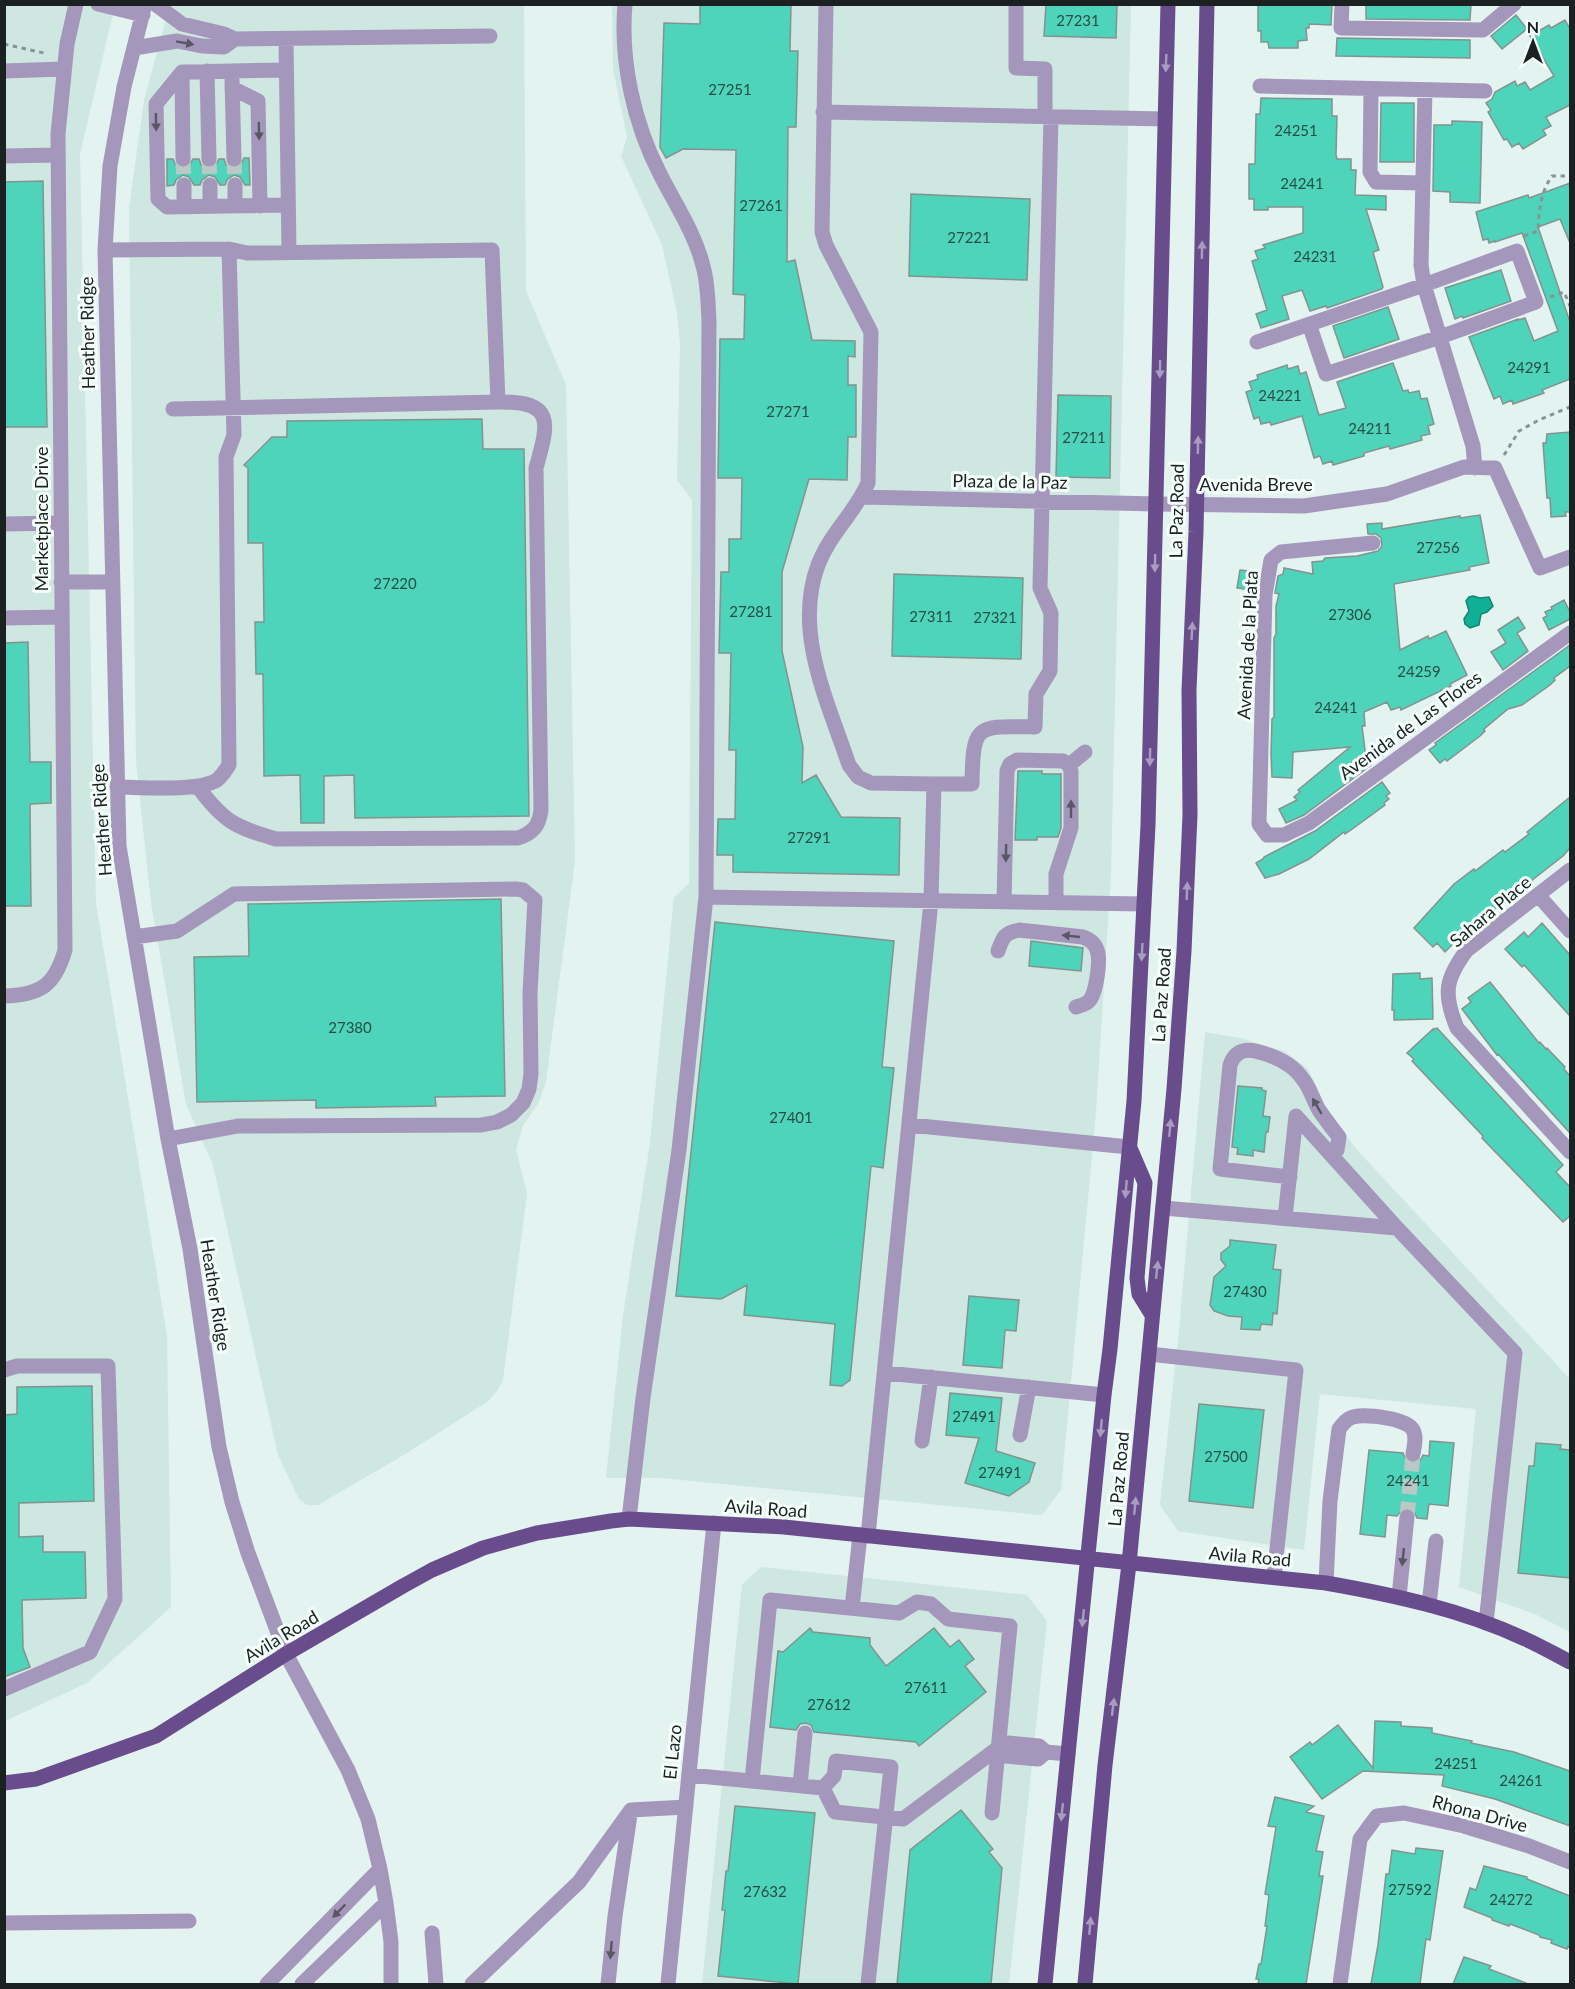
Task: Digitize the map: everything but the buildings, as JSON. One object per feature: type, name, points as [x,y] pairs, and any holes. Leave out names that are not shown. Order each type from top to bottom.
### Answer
[{"type":"main road","name":"La Paz Road","points":[[1045,1984],[1130,1147],[1140,997],[1148,825],[1168,4]]},
{"type":"main road","name":"La Paz Road","points":[[1085,1984],[1106,1765],[1129,1564],[1163,1208],[1184,951],[1190,815],[1189,690],[1196,504],[1207,4]]},
{"type":"main road","points":[[1130,1147],[1145,1184],[1137,1278],[1139,1294],[1152,1315]]},
{"type":"main road","name":"Avila Road","points":[[4,1783],[36,1779],[156,1736],[286,1654],[432,1570],[483,1548],[537,1533],[629,1519],[784,1527],[1326,1583],[1399,1597],[1486,1623],[1570,1662]]},
{"type":"street","name":"Marketplace Drive","points":[[4,996],[36,991],[50,981],[59,969],[65,950],[58,134],[66,44],[76,4]]},
{"type":"street","points":[[98,4],[144,10]]},
{"type":"street","points":[[155,4],[182,24],[224,34],[235,39],[490,36]]},
{"type":"street","points":[[625,4],[623,26],[627,62],[639,121],[659,172],[691,232],[703,266],[709,321],[706,897],[679,1150],[643,1398],[629,1519]]},
{"type":"street","points":[[826,4],[822,232],[826,245],[871,332],[868,483],[862,497],[835,531],[818,565],[811,598],[809,632],[815,662],[849,765],[858,777],[871,783],[934,784],[972,784],[972,750],[976,738],[984,729],[997,726],[1035,727],[1036,694],[1050,671],[1051,614],[1040,588],[1048,117],[1045,69],[1016,69],[1016,4]]},
{"type":"street","points":[[1342,4],[1341,28],[1483,30],[1514,4]]},
{"type":"street","name":"Heather Ridge","points":[[144,10],[124,87],[110,166],[105,250],[119,846],[168,1139],[190,1249],[219,1447],[232,1502],[248,1553],[286,1654],[348,1770],[368,1820],[386,1903],[391,1942],[391,1984]]},
{"type":"street","points":[[134,48],[177,41],[224,47],[235,39]]},
{"type":"street","points":[[286,39],[289,252]]},
{"type":"street","points":[[4,70],[65,64]]},
{"type":"street","points":[[286,70],[182,72],[156,104],[156,116],[158,199],[167,207],[288,206]]},
{"type":"street","points":[[207,71],[209,159]]},
{"type":"street","points":[[232,71],[234,159]]},
{"type":"street","points":[[182,72],[183,159]]},
{"type":"street","points":[[1260,86],[1485,92]]},
{"type":"street","points":[[232,88],[258,101],[260,206]]},
{"type":"street","points":[[1371,89],[1370,172],[1376,182],[1423,183]]},
{"type":"street","points":[[1425,90],[1421,265],[1424,285],[1473,446],[1475,468]]},
{"type":"street","points":[[824,112],[1165,119]]},
{"type":"street","points":[[4,156],[58,155]]},
{"type":"street","points":[[184,185],[184,207]]},
{"type":"street","points":[[210,185],[210,206]]},
{"type":"street","points":[[235,185],[235,206]]},
{"type":"street","points":[[105,250],[229,249],[247,253],[492,250],[498,402]]},
{"type":"street","points":[[117,787],[198,787],[216,781],[229,765],[226,457],[234,435],[229,249]]},
{"type":"street","points":[[1257,342],[1309,324],[1424,285],[1517,250],[1536,302],[1440,337],[1326,374],[1309,324]]},
{"type":"street","points":[[174,409],[521,401],[532,404],[540,410],[545,421],[536,468],[541,810],[540,820],[535,828],[529,834],[518,838],[276,839],[228,821],[198,787]]},
{"type":"street","name":"Avenida Breve","points":[[1157,504],[1304,506],[1387,494],[1464,467],[1495,468]]},
{"type":"street","points":[[1495,468],[1540,568],[1570,557]]},
{"type":"street","name":"Plaza de la Paz","points":[[862,497],[1157,504]]},
{"type":"street","points":[[4,524],[61,523]]},
{"type":"street","name":"Avenida de la Plata","points":[[1268,835],[1259,824],[1265,595],[1271,560],[1281,552],[1373,543]]},
{"type":"street","points":[[62,582],[112,582]]},
{"type":"street","points":[[4,618],[62,618]]},
{"type":"street","name":"Avenida de Las Flores","points":[[1268,835],[1284,835],[1309,823],[1570,633]]},
{"type":"street","points":[[1069,765],[1085,752]]},
{"type":"street","points":[[1005,902],[1007,771],[1017,760],[1063,761],[1069,765],[1071,771],[1071,828],[1056,874],[1056,903]]},
{"type":"street","points":[[852,1608],[886,1373],[931,901],[934,784]]},
{"type":"street","name":"Sahara Place","points":[[1570,872],[1467,950],[1454,967],[1447,991],[1450,1011],[1457,1028],[1570,1152]]},
{"type":"street","points":[[134,936],[177,931],[234,894],[516,889],[524,890],[535,900],[530,993],[530,1089],[523,1103],[511,1115],[497,1122],[481,1125],[238,1126],[168,1139]]},
{"type":"street","points":[[1538,895],[1570,931]]},
{"type":"street","points":[[706,897],[1144,904]]},
{"type":"street","points":[[998,951],[1003,938],[1010,932],[1019,930],[1083,937],[1092,941],[1098,957],[1094,993],[1085,1005],[1076,1007]]},
{"type":"street","points":[[1290,1177],[1220,1169],[1230,1065],[1233,1057],[1240,1051],[1250,1050],[1271,1055],[1282,1060],[1302,1077],[1319,1110],[1339,1137],[1337,1150],[1331,1155]]},
{"type":"street","points":[[1286,1218],[1296,1116],[1397,1228],[1515,1353],[1486,1623]]},
{"type":"street","points":[[910,1125],[1130,1147]]},
{"type":"street","points":[[1163,1208],[1397,1228]]},
{"type":"street","points":[[1149,1354],[1296,1370],[1274,1577]]},
{"type":"street","points":[[4,1370],[17,1366],[108,1366],[115,1599],[90,1652],[4,1689]]},
{"type":"street","points":[[886,1373],[1104,1395]]},
{"type":"street","points":[[922,1441],[931,1377]]},
{"type":"street","points":[[1020,1435],[1029,1387]]},
{"type":"street","points":[[1326,1583],[1330,1501],[1339,1429],[1352,1417],[1398,1420],[1407,1423],[1413,1429],[1415,1438],[1413,1454]]},
{"type":"street","points":[[1399,1597],[1407,1517]]},
{"type":"street","name":"El Lazo","points":[[668,1984],[714,1523]]},
{"type":"street","points":[[1429,1605],[1436,1541]]},
{"type":"street","points":[[752,1781],[770,1600],[899,1613],[917,1602],[931,1604],[948,1619],[1011,1626],[992,1814]]},
{"type":"street","points":[[800,1786],[806,1733]]},
{"type":"street","points":[[823,1788],[835,1812],[903,1819],[1008,1743],[1039,1746],[1046,1752],[1068,1754]]},
{"type":"street","points":[[823,1788],[834,1776],[836,1761],[891,1767],[868,1984]]},
{"type":"street","points":[[689,1775],[823,1788]]},
{"type":"street","points":[[631,1810],[686,1807]]},
{"type":"street","points":[[608,1984],[615,1916],[631,1810]]},
{"type":"street","points":[[472,1984],[579,1882],[631,1810]]},
{"type":"street","name":"Rhona Drive","points":[[1340,1984],[1360,1839],[1377,1816],[1404,1813],[1464,1826],[1570,1862]]},
{"type":"street","points":[[267,1984],[380,1869]]},
{"type":"street","points":[[302,1984],[386,1903]]},
{"type":"street","points":[[4,1923],[189,1921]]},
{"type":"street","points":[[432,1933],[436,1984]]},
{"type":"path","points":[[4,44],[65,64]]},
{"type":"path","points":[[1517,250],[1522,237],[1538,231],[1544,186],[1552,176],[1570,176]]},
{"type":"path","points":[[1536,302],[1564,292],[1570,306]]},
{"type":"path","points":[[1495,468],[1519,431],[1570,407]]},
{"type":"shaded area","points":[[4,5],[115,5],[80,154],[96,903],[167,1336],[171,1607],[87,1683],[5,1721]]},
{"type":"shaded area","points":[[170,5],[524,5],[526,291],[566,385],[575,861],[546,1082],[539,1102],[523,1126],[516,1149],[527,1193],[503,1380],[487,1402],[402,1456],[318,1505],[307,1505],[299,1499],[278,1455],[213,1165],[186,1104],[151,903],[136,762],[129,208],[144,100]]},
{"type":"shaded area","points":[[612,5],[1131,5],[1111,874],[1096,1112],[1061,1490],[1042,1515],[661,1478],[606,1478],[623,1315],[650,1143],[674,897],[689,884],[692,500],[677,480],[680,344],[677,313],[662,245],[621,156],[627,137],[613,69]]},
{"type":"shaded area","points":[[1473,596],[1489,597],[1493,606],[1481,614],[1479,625],[1470,628],[1465,624],[1464,619],[1469,611],[1466,601]]},
{"type":"shaded area","points":[[1205,1032],[1241,1038],[1286,1052],[1308,1069],[1329,1114],[1358,1151],[1570,1379],[1570,1632],[1537,1615],[1459,1587],[1476,1409],[1320,1394],[1304,1550],[1178,1531],[1160,1505],[1179,1330]]},
{"type":"shaded area","points":[[761,1567],[1027,1595],[1047,1621],[1009,1984],[702,1984],[742,1585]]},
{"type":"tunnel","points":[[183,159],[184,185]]},
{"type":"tunnel","points":[[209,159],[210,185]]},
{"type":"tunnel","points":[[234,159],[235,185]]},
{"type":"tunnel","points":[[1407,1517],[1413,1454]]}]
